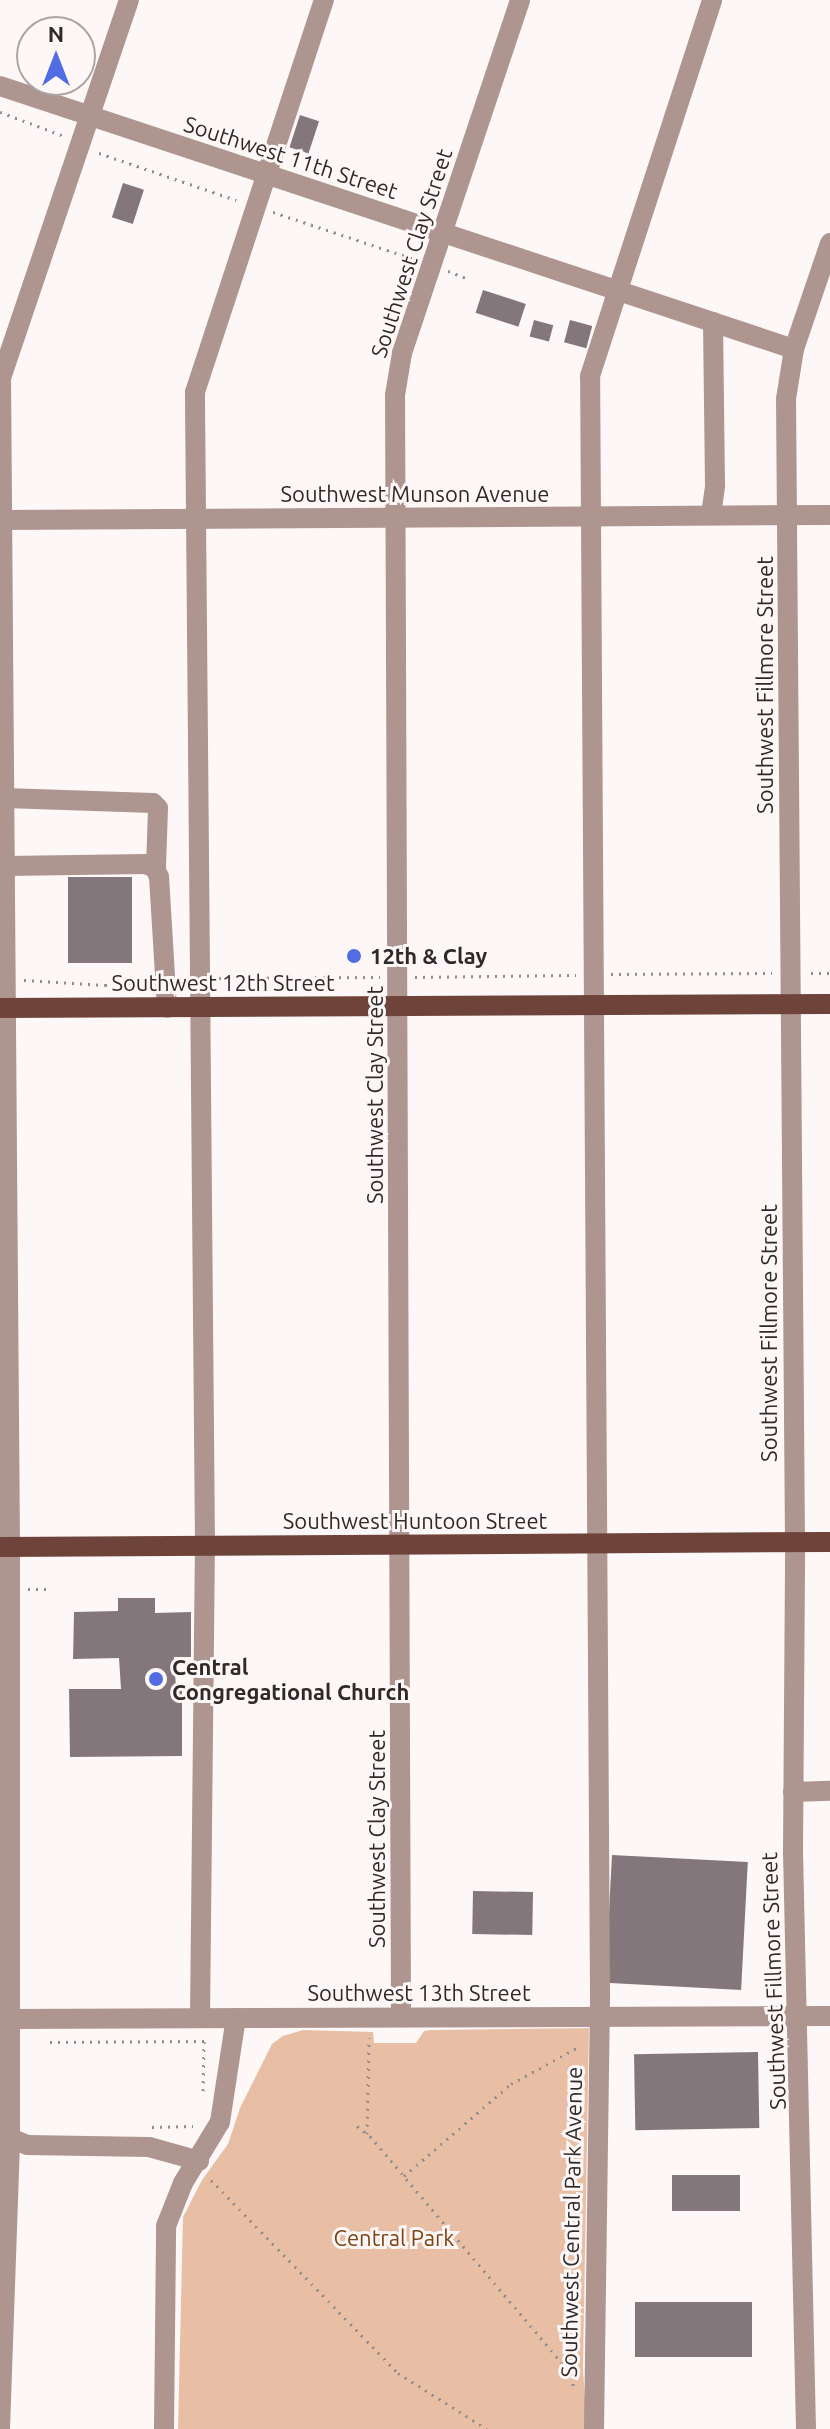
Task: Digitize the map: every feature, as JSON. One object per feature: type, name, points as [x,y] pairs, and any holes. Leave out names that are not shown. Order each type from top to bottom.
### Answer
[{"type":"main road","name":"Southwest 12th Street","points":[[3,1008],[830,1004]]},
{"type":"main road","name":"Southwest Huntoon Street","points":[[5,1547],[830,1542]]},
{"type":"street","points":[[0,2429],[8,2019],[4,1985],[3,1008],[6,866],[1,378],[129,0]]},
{"type":"street","points":[[200,2018],[205,1546],[195,392],[324,0]]},
{"type":"street","name":"Southwest Clay Street","points":[[401,2017],[397,376],[520,0]]},
{"type":"street","name":"Southwest Central Park Avenue","points":[[594,2429],[597,1544],[590,376],[712,0]]},
{"type":"street","name":"Southwest 11th Street","points":[[0,86],[794,349]]},
{"type":"street","name":"Southwest Fillmore Street","points":[[806,2429],[793,1792],[795,1542],[786,399],[794,349],[830,243]]},
{"type":"street","points":[[711,515],[715,485],[713,322]]},
{"type":"street","name":"Southwest Munson Avenue","points":[[1,520],[830,515]]},
{"type":"street","points":[[5,798],[153,803],[158,808],[156,869],[167,1008]]},
{"type":"street","points":[[6,866],[146,864],[156,869]]},
{"type":"street","points":[[793,1792],[830,1791]]},
{"type":"street","name":"Southwest 13th Street","points":[[8,2019],[830,2016]]},
{"type":"street","points":[[164,2429],[166,2226],[183,2183],[220,2122],[236,2018]]},
{"type":"street","points":[[6,2127],[27,2145],[149,2147],[199,2161]]},
{"type":"path","points":[[0,112],[44,126],[117,162],[431,265]]},
{"type":"path","points":[[367,2134],[369,2035]]},
{"type":"path","points":[[50,2042],[204,2041],[203,2098]]},
{"type":"path","points":[[404,2177],[511,2084],[587,2042]]},
{"type":"path","points":[[139,2127],[202,2126]]},
{"type":"path","points":[[357,2126],[573,2376],[573,2403]]},
{"type":"path","points":[[211,2180],[398,2373],[487,2429]]},
{"type":"green space","name":"Central Park","points":[[589,2028],[583,2369],[587,2429],[178,2429],[183,2217],[202,2180],[228,2144],[240,2108],[272,2044],[283,2036],[303,2030],[373,2032],[374,2043],[416,2043],[424,2031],[431,2030]]},
{"type":"building","points":[[300,115],[319,121],[309,154],[289,147]]},
{"type":"building","points":[[123,183],[144,190],[133,224],[112,217]]},
{"type":"building","points":[[483,290],[526,304],[518,327],[476,313]]},
{"type":"building","points":[[534,320],[553,325],[549,342],[530,336]]},
{"type":"building","points":[[570,320],[592,326],[586,348],[564,342]]},
{"type":"building","points":[[68,877],[132,877],[132,963],[68,963]]},
{"type":"building","name":"Central Congregational Church","points":[[118,1598],[155,1598],[155,1613],[191,1612],[191,1657],[174,1657],[176,1688],[182,1688],[182,1756],[70,1757],[69,1689],[121,1689],[119,1658],[73,1659],[74,1612],[118,1611]]},
{"type":"building","points":[[612,1855],[748,1862],[741,1990],[605,1983]]},
{"type":"building","points":[[473,1891],[533,1892],[532,1935],[472,1934]]},
{"type":"building","points":[[758,2052],[759,2128],[635,2130],[634,2054]]},
{"type":"building","points":[[672,2175],[740,2175],[740,2211],[672,2211]]},
{"type":"building","points":[[635,2302],[752,2302],[752,2357],[635,2357]]},
{"type":"place","name":"12th & Clay","points":[[354,956]]},
{"type":"place","name":"Central Congregational Church","points":[[156,1679]]}]
